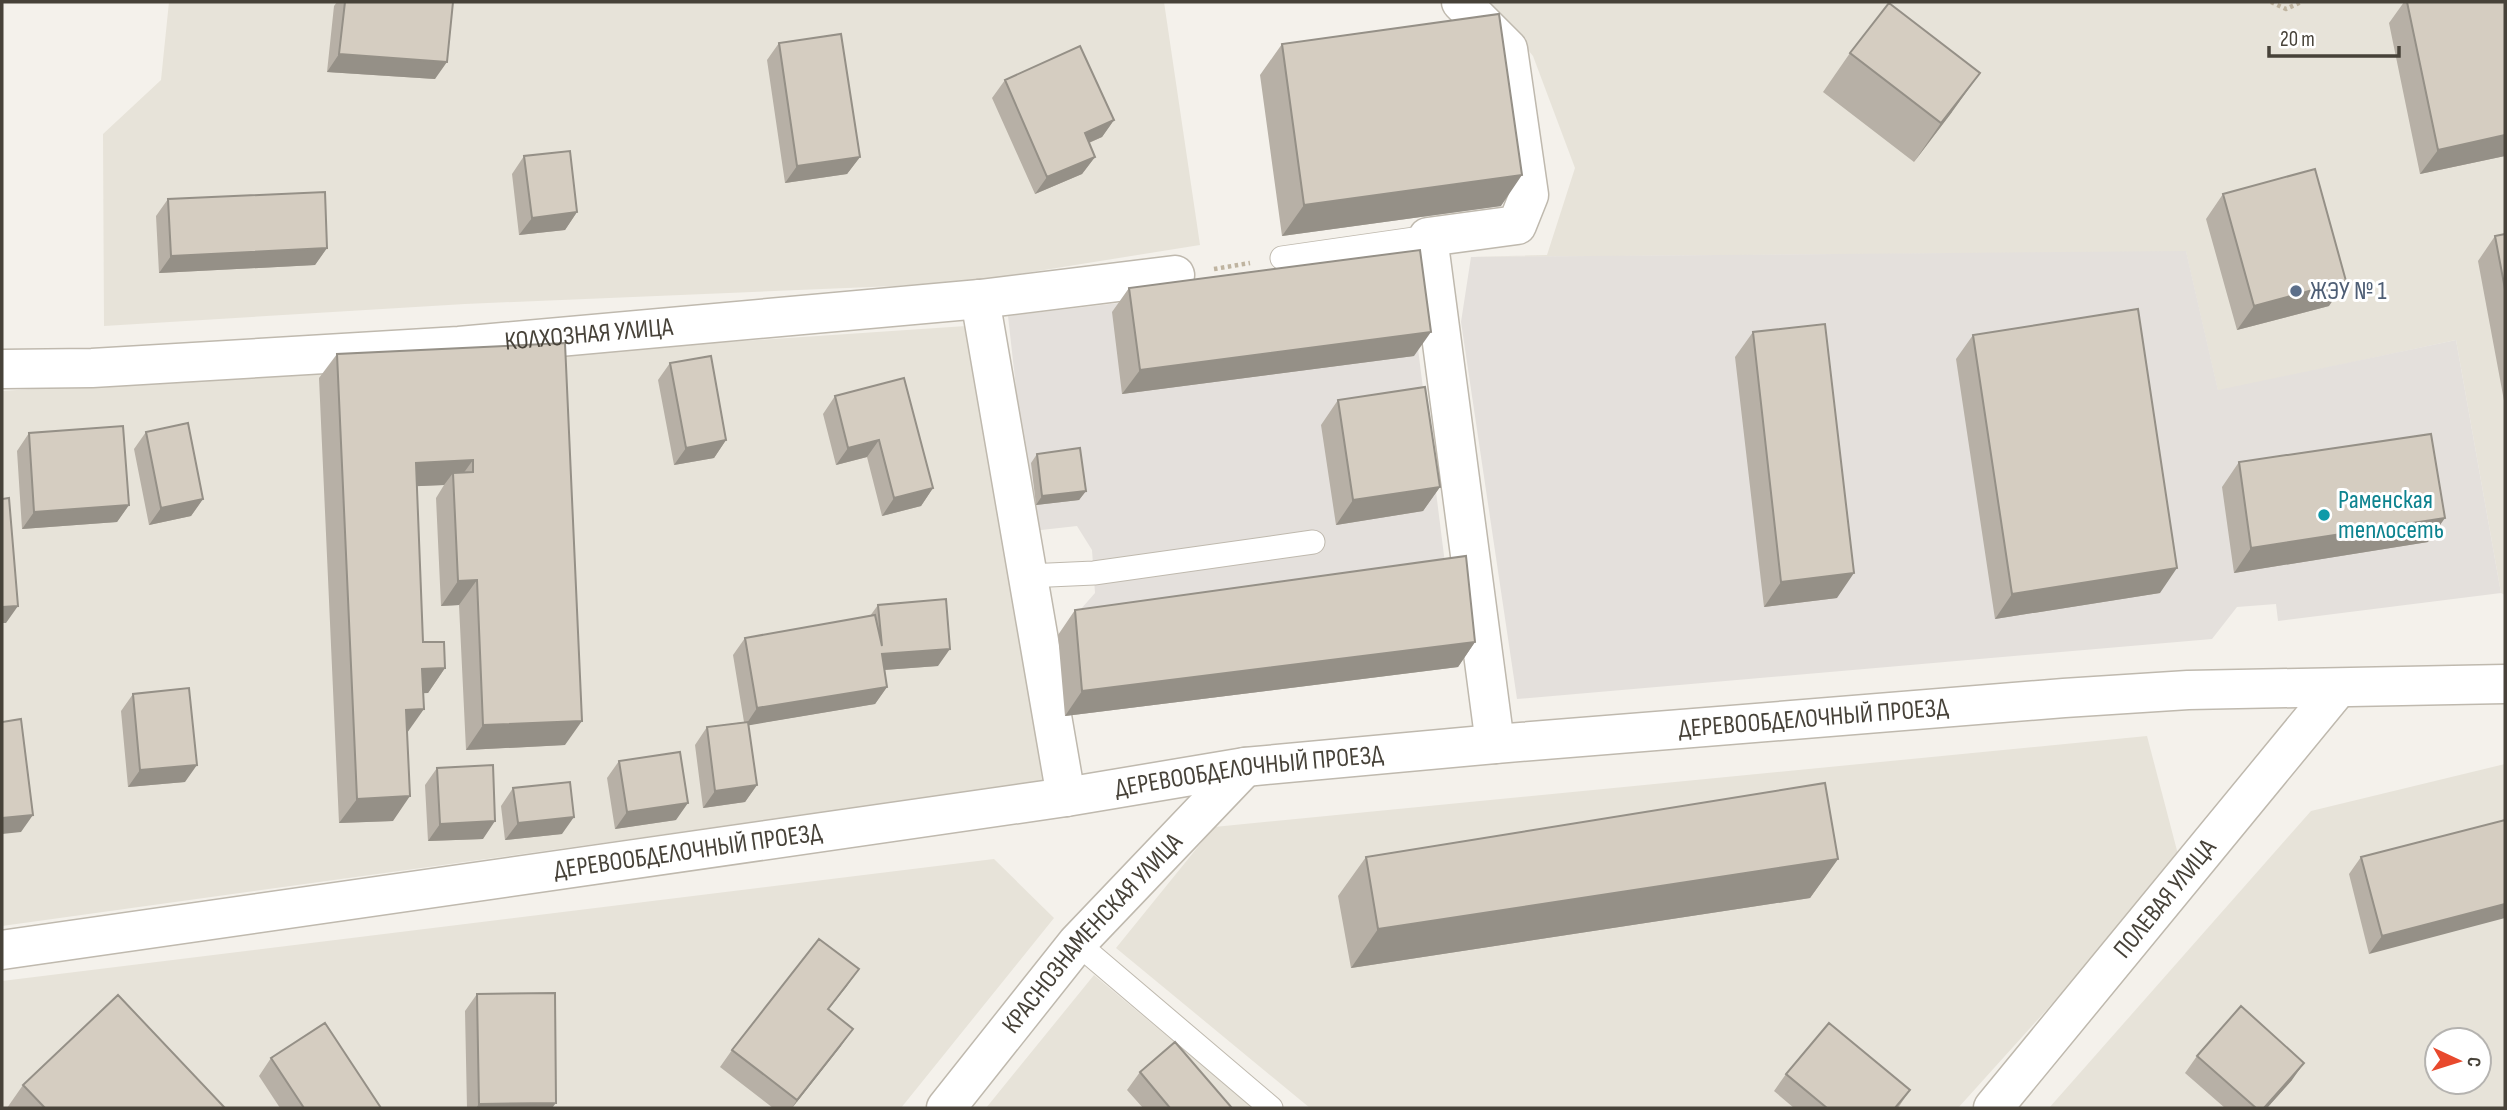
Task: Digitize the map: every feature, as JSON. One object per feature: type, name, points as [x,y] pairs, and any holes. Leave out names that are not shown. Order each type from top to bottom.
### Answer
[{"type":"street","points":[[1461,2],[1508,49],[1529,195],[1517,225],[1428,237],[1495,744]]},
{"type":"street","name":"КОЛХОЗНАЯ УЛИЦА","points":[[2,369],[92,368],[459,345],[980,299],[1175,275]]},
{"type":"street","points":[[980,299],[1066,797]]},
{"type":"street","name":"ДЕРЕВООБДЕЛОЧНЫЙ ПРОЕЗД","points":[[2,950],[1066,797],[1245,767],[2064,698],[2189,690],[2505,684]]},
{"type":"street","name":"ПОЛЕВАЯ УЛИЦА","points":[[1993,1108],[2338,688]]},
{"type":"street","name":"КРАСНОЗНАМЕНСКАЯ УЛИЦА","points":[[946,1108],[1077,943],[1245,767]]},
{"type":"lane","points":[[1282,258],[1428,237]]},
{"type":"lane","points":[[1027,576],[1094,573],[1313,542]]},
{"type":"lane","points":[[1077,943],[1271,1108]]},
{"type":"path","points":[[2271,2],[2286,9],[2301,2]]},
{"type":"path","points":[[1175,275],[1282,258]]},
{"type":"shaded area","points":[[169,2],[1164,2],[1200,245],[981,280],[465,304],[104,326],[103,134],[161,80]]},
{"type":"shaded area","points":[[1489,2],[2505,2],[2505,595],[2501,593],[2456,340],[2218,391],[2186,252],[1471,257],[1547,255],[1575,168],[1533,56]]},
{"type":"shaded area","name":"Раменская теплосеть","points":[[2186,251],[2218,390],[2456,340],[2501,593],[2278,621],[2276,604],[2237,607],[2212,639],[1517,699],[1461,322],[1471,257]]},
{"type":"shaded area","points":[[1408,269],[1458,667],[1065,716],[1058,635],[1095,593],[1092,550],[1077,526],[1032,531],[1008,316]]},
{"type":"shaded area","points":[[966,326],[1049,781],[2,926],[2,391]]},
{"type":"shaded area","points":[[2147,736],[2180,862],[1958,1108],[1310,1108],[1116,948],[1214,827]]},
{"type":"shaded area","points":[[2505,764],[2505,1108],[2049,1108],[2311,811]]},
{"type":"shaded area","points":[[994,859],[1054,918],[901,1108],[2,1108],[2,981]]},
{"type":"shaded area","points":[[1094,975],[1253,1108],[986,1108]]},
{"type":"building","points":[[345,2],[453,2],[447,62],[339,54]]},
{"type":"building","points":[[2407,2],[2505,2],[2505,135],[2438,150]]},
{"type":"building","points":[[1889,3],[1980,73],[1941,123],[1850,53]]},
{"type":"building","points":[[1499,14],[1522,175],[1304,205],[1282,44]]},
{"type":"building","points":[[841,34],[860,157],[797,166],[779,43]]},
{"type":"building","points":[[1080,46],[1114,120],[1085,133],[1095,157],[1047,177],[1005,80]]},
{"type":"building","points":[[570,151],[577,212],[532,218],[524,156]]},
{"type":"building","points":[[2315,169],[2346,281],[2254,306],[2223,194]]},
{"type":"building","points":[[325,192],[327,248],[171,256],[168,199]]},
{"type":"building","points":[[2505,234],[2505,289],[2495,236]]},
{"type":"building","points":[[1420,250],[1431,332],[1140,370],[1129,288]]},
{"type":"building","points":[[2138,309],[2177,568],[2012,594],[1973,335]]},
{"type":"building","points":[[1825,324],[1854,573],[1781,582],[1753,332]]},
{"type":"building","points":[[565,343],[582,721],[483,725],[477,580],[458,581],[453,473],[473,472],[473,460],[416,463],[423,642],[444,642],[445,668],[422,669],[424,709],[406,710],[410,796],[357,799],[337,354]]},
{"type":"building","points":[[711,356],[726,440],[686,448],[670,363]]},
{"type":"building","points":[[904,378],[933,488],[894,498],[879,440],[848,448],[835,396]]},
{"type":"building","points":[[1425,387],[1440,487],[1353,500],[1338,400]]},
{"type":"building","points":[[188,423],[203,499],[161,508],[146,432]]},
{"type":"building","points":[[123,426],[129,505],[34,512],[29,433]]},
{"type":"building","name":"Раменская теплосеть","points":[[2431,434],[2445,518],[2251,548],[2239,462]]},
{"type":"building","points":[[1080,448],[1086,491],[1042,496],[1037,454]]},
{"type":"building","points":[[9,498],[18,606],[2,607],[2,499]]},
{"type":"building","points":[[1466,556],[1475,642],[1082,691],[1075,610]]},
{"type":"building","points":[[946,599],[950,649],[882,654],[887,687],[757,708],[745,638],[875,615],[882,646],[878,605]]},
{"type":"building","points":[[189,688],[197,765],[140,770],[133,694]]},
{"type":"building","points":[[21,719],[33,815],[2,818],[2,722]]},
{"type":"building","points":[[748,722],[757,785],[715,791],[707,727]]},
{"type":"building","points":[[680,752],[688,803],[627,812],[619,761]]},
{"type":"building","points":[[493,765],[495,821],[440,824],[437,768]]},
{"type":"building","points":[[570,782],[574,817],[518,823],[513,788]]},
{"type":"building","points":[[1825,783],[1838,859],[1378,929],[1366,857]]},
{"type":"building","points":[[2505,820],[2505,904],[2382,936],[2361,857]]},
{"type":"building","points":[[819,939],[859,969],[828,1009],[853,1029],[797,1100],[732,1050]]},
{"type":"building","points":[[555,993],[556,1103],[479,1104],[477,994]]},
{"type":"building","points":[[118,995],[225,1108],[45,1108],[23,1085]]},
{"type":"building","points":[[2241,1006],[2304,1063],[2264,1108],[2256,1108],[2197,1056]]},
{"type":"building","points":[[325,1023],[381,1108],[304,1108],[271,1058]]},
{"type":"building","points":[[1829,1023],[1910,1090],[1895,1108],[1827,1108],[1786,1074]]},
{"type":"building","points":[[1175,1042],[1232,1108],[1170,1108],[1140,1072]]},
{"type":"place","name":"ЖЭУ № 1","points":[[2296,291]]},
{"type":"place","name":"Раменская теплосеть","points":[[2324,515]]}]
